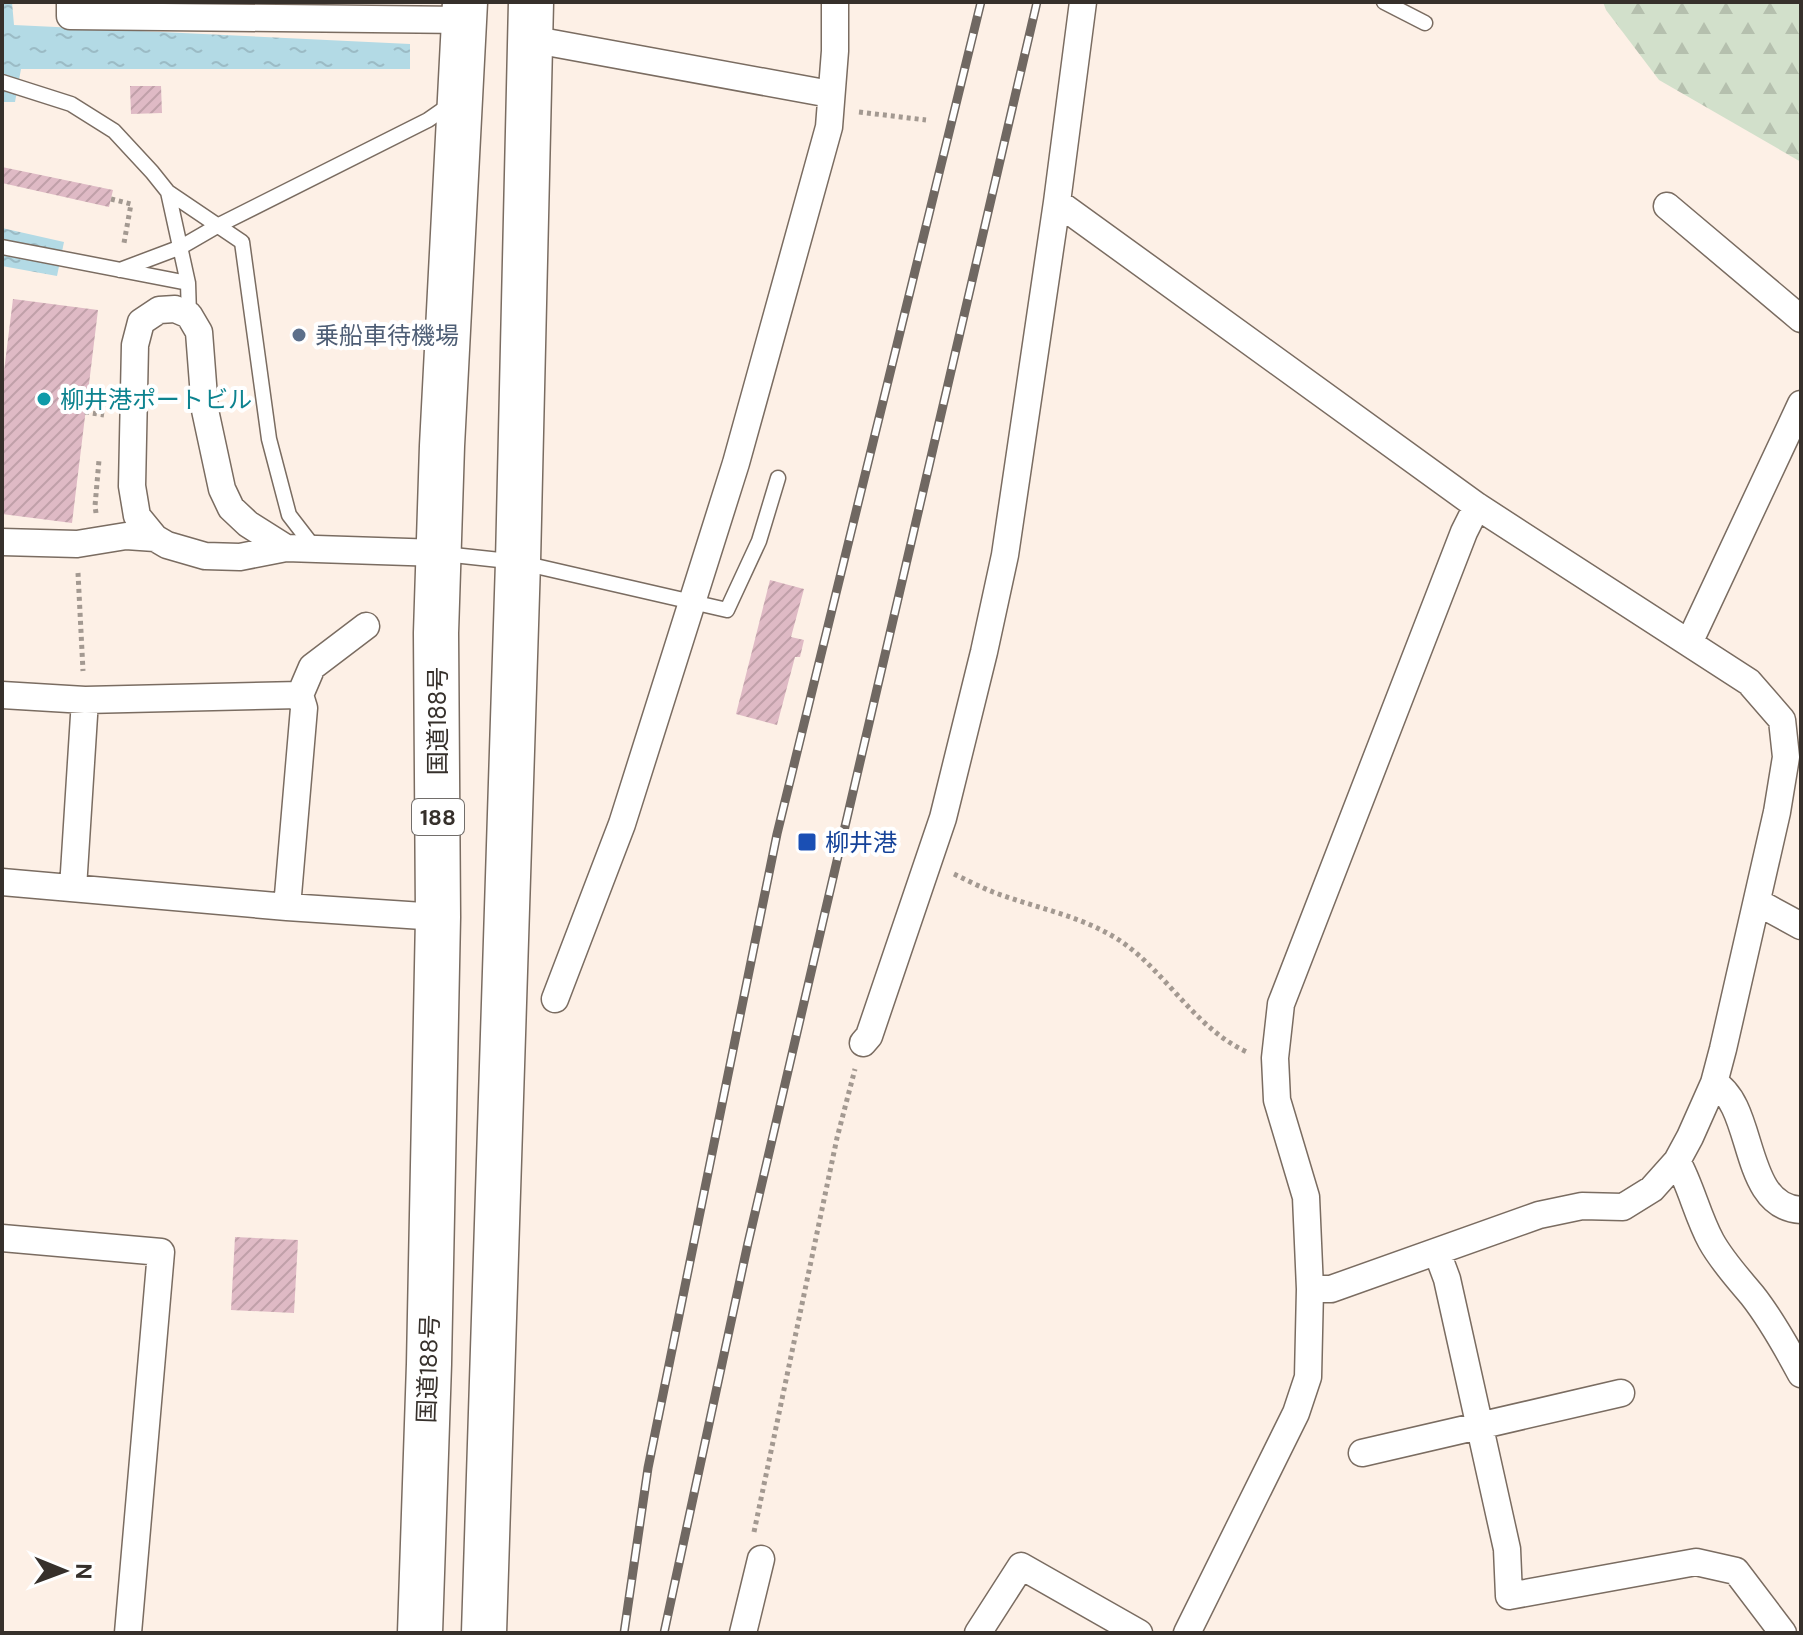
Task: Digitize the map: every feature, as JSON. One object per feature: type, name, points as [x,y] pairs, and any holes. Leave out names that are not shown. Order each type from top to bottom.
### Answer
[{"type":"highway","name":"国道188号","points":[[420,1633],[438,917],[436,633],[442,446],[465,11]]},
{"type":"highway","points":[[484,1633],[518,562],[531,20]]},
{"type":"street","points":[[70,2],[70,16],[465,11]]},
{"type":"street","points":[[555,999],[622,824],[694,603],[829,127],[835,2]]},
{"type":"street","points":[[863,1043],[869,1036],[943,818],[1005,555],[1083,2]]},
{"type":"street","points":[[531,20],[830,94]]},
{"type":"street","points":[[1057,202],[1477,506],[1749,682],[1782,720],[1786,757],[1757,902],[1714,1083],[1677,1161],[1652,1189],[1623,1207],[1582,1206],[1539,1215],[1331,1289],[1310,1289]]},
{"type":"street","points":[[1667,206],[1801,319]]},
{"type":"street","points":[[286,548],[248,524],[231,508],[222,489],[205,410],[199,332],[189,315],[175,309],[159,310],[141,322],[135,345],[132,486],[137,516],[155,538],[167,545],[205,556],[240,557],[286,548],[439,553]]},
{"type":"street","points":[[1689,643],[1801,404]]},
{"type":"street","points":[[1187,1633],[1296,1413],[1308,1377],[1310,1289],[1306,1197],[1277,1100],[1275,1058],[1281,1004],[1464,532],[1477,506]]},
{"type":"street","points":[[2,542],[77,544],[126,536],[155,538]]},
{"type":"street","points":[[287,907],[304,708],[300,695],[312,667],[366,626]]},
{"type":"street","points":[[2,695],[85,700],[300,695]]},
{"type":"street","points":[[73,888],[85,700]]},
{"type":"street","points":[[2,882],[438,917]]},
{"type":"street","points":[[1757,902],[1801,926]]},
{"type":"street","points":[[1714,1083],[1724,1088],[1731,1099],[1770,1196],[1789,1209],[1801,1210]]},
{"type":"street","points":[[1677,1161],[1689,1183],[1710,1240],[1732,1274],[1752,1295],[1782,1337],[1801,1374]]},
{"type":"street","points":[[2,1238],[161,1252],[128,1633]]},
{"type":"street","points":[[1437,1252],[1447,1279],[1507,1549],[1509,1596],[1696,1562],[1736,1571],[1783,1633]]},
{"type":"street","points":[[1362,1453],[1621,1393]]},
{"type":"street","points":[[743,1633],[761,1559]]},
{"type":"street","points":[[978,1633],[1021,1566],[1139,1633]]},
{"type":"lane","points":[[1384,2],[1425,23]]},
{"type":"lane","points":[[2,82],[71,104],[114,131],[168,192],[242,242],[269,439],[289,515],[316,550]]},
{"type":"lane","points":[[120,270],[181,247],[428,120],[461,97]]},
{"type":"lane","points":[[168,192],[188,283],[189,315]]},
{"type":"lane","points":[[2,247],[188,283]]},
{"type":"lane","points":[[439,553],[518,562],[727,610],[759,541],[778,478]]},
{"type":"path","points":[[830,94],[845,110],[926,120]]},
{"type":"path","points":[[85,412],[103,415]]},
{"type":"path","points":[[77,544],[85,700]]},
{"type":"path","points":[[928,861],[992,892],[1089,922],[1146,960],[1185,1004],[1234,1045],[1258,1057],[1275,1058]]},
{"type":"path","points":[[761,1559],[753,1550],[755,1527],[837,1138],[863,1043]]},
{"type":"green space","points":[[1603,2],[1801,2],[1801,162],[1659,80]]},
{"type":"water","points":[[2,2],[12,2],[14,25],[410,44],[410,69],[21,69],[15,102],[2,102]]},
{"type":"water","points":[[2,228],[64,242],[57,276],[2,266]]},
{"type":"building","points":[[130,86],[161,86],[162,113],[131,114]]},
{"type":"building","points":[[2,167],[113,190],[109,207],[2,183]]},
{"type":"building","name":"柳井港ポートビル","points":[[13,299],[98,310],[72,523],[2,514],[2,387]]},
{"type":"building","points":[[770,580],[804,589],[791,637],[804,640],[800,657],[795,657],[777,725],[736,714]]},
{"type":"building","points":[[235,1237],[298,1240],[294,1313],[231,1310]]},
{"type":"railway","points":[[624,1633],[648,1468],[777,834],[981,2]]},
{"type":"railway","points":[[664,1633],[748,1243],[1037,2]]},
{"type":"place","name":"乗船車待機場","points":[[299,335]]},
{"type":"place","name":"柳井港ポートビル","points":[[44,399]]},
{"type":"place","name":"柳井港","points":[[807,842]]}]
